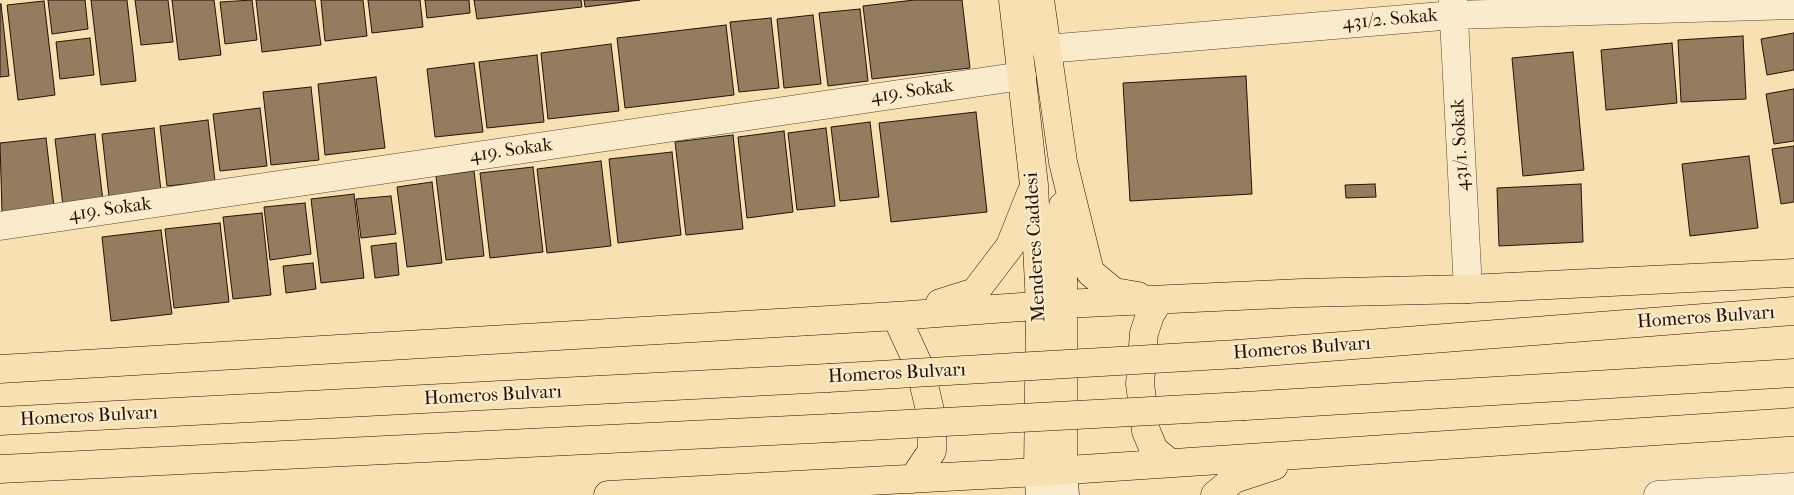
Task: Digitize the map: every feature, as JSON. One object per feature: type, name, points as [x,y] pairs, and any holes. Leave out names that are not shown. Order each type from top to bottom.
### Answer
[{"type":"main road","name":"Menderes Caddesi","points":[[1013,0],[1034,185],[1052,305],[1051,483]]},
{"type":"main road","name":"Menderes Caddesi","points":[[1040,0],[1063,162]]},
{"type":"main road","points":[[1063,162],[1090,272],[1114,292],[1159,300]]},
{"type":"main road","points":[[1052,305],[1063,162]]},
{"type":"main road","points":[[896,316],[976,292],[1010,246],[1034,185]]},
{"type":"main road","points":[[0,369],[896,316],[1052,305],[1302,293],[1468,289],[1794,273]]},
{"type":"main road","points":[[1159,300],[1144,332],[1140,384],[1146,431],[1154,450],[1170,463]]},
{"type":"main road","name":"Homeros Bulvarı","points":[[0,421],[828,378],[1238,354],[1794,311]]},
{"type":"main road","points":[[896,316],[920,368],[932,419],[932,451],[914,480]]},
{"type":"main road","points":[[0,469],[832,428],[1794,373]]},
{"type":"main road","points":[[608,495],[914,480],[1051,483],[1170,463],[1794,422]]},
{"type":"main road","points":[[1215,495],[1234,479],[1313,454]]},
{"type":"street","name":"431/2. Sokak","points":[[1046,48],[1454,8],[1794,5]]},
{"type":"street","name":"431/1. Sokak","points":[[1454,8],[1468,289]]},
{"type":"street","name":"419. Sokak","points":[[0,226],[1022,76]]},
{"type":"street","points":[[1658,495],[1794,487]]},
{"type":"building","points":[[48,0],[85,0],[88,29],[52,34]]},
{"type":"building","points":[[91,0],[127,0],[136,81],[101,85]]},
{"type":"building","points":[[135,0],[168,0],[173,42],[141,45]]},
{"type":"building","points":[[172,0],[214,0],[221,55],[179,60]]},
{"type":"building","points":[[252,0],[257,40],[225,44],[220,2]]},
{"type":"building","points":[[256,0],[315,0],[321,45],[262,52]]},
{"type":"building","points":[[321,0],[363,0],[367,36],[325,41]]},
{"type":"building","points":[[368,0],[420,0],[423,27],[372,33]]},
{"type":"building","points":[[425,0],[469,0],[470,13],[427,18]]},
{"type":"building","points":[[474,0],[581,0],[582,7],[477,19]]},
{"type":"building","points":[[584,0],[640,0],[585,7]]},
{"type":"building","points":[[914,0],[962,0],[970,68],[872,79],[863,6]]},
{"type":"building","points":[[44,1],[55,95],[18,100],[7,5]]},
{"type":"building","points":[[0,4],[9,76],[0,77]]},
{"type":"building","points":[[860,9],[868,81],[828,86],[819,13]]},
{"type":"building","points":[[813,15],[821,84],[784,88],[777,19]]},
{"type":"building","points":[[771,18],[779,88],[739,92],[730,22]]},
{"type":"building","points":[[726,25],[734,95],[625,108],[617,38]]},
{"type":"building","points":[[1794,33],[1794,70],[1767,75],[1761,39]]},
{"type":"building","points":[[1743,36],[1746,99],[1681,102],[1678,40]]},
{"type":"building","points":[[90,38],[94,75],[60,79],[56,42]]},
{"type":"building","points":[[1672,43],[1677,103],[1606,110],[1601,50]]},
{"type":"building","points":[[611,44],[619,111],[548,119],[541,53]]},
{"type":"building","points":[[1573,52],[1584,170],[1523,176],[1512,58]]},
{"type":"building","points":[[537,55],[544,122],[487,128],[479,62]]},
{"type":"building","points":[[474,63],[483,132],[435,137],[427,69]]},
{"type":"building","points":[[1246,76],[1252,194],[1130,201],[1123,83]]},
{"type":"building","points":[[376,77],[385,148],[325,155],[318,84]]},
{"type":"building","points":[[311,87],[319,160],[271,165],[263,92]]},
{"type":"building","points":[[1794,89],[1794,141],[1774,144],[1766,94]]},
{"type":"building","points":[[260,108],[267,166],[220,171],[213,114]]},
{"type":"building","points":[[976,112],[987,212],[891,222],[879,123]]},
{"type":"building","points":[[208,120],[215,181],[167,186],[160,126]]},
{"type":"building","points":[[870,122],[879,197],[840,201],[831,127]]},
{"type":"building","points":[[154,128],[161,191],[109,197],[102,134]]},
{"type":"building","points":[[826,128],[835,206],[797,210],[788,133]]},
{"type":"building","points":[[784,131],[793,212],[747,218],[738,137]]},
{"type":"building","points":[[95,134],[103,201],[63,206],[55,139]]},
{"type":"building","points":[[733,135],[743,229],[686,235],[675,142]]},
{"type":"building","points":[[46,138],[54,206],[2,212],[0,143]]},
{"type":"building","points":[[1794,146],[1794,202],[1781,204],[1772,149]]},
{"type":"building","points":[[672,152],[681,235],[618,243],[609,159]]},
{"type":"building","points":[[1749,156],[1758,228],[1690,236],[1682,164]]},
{"type":"building","points":[[601,161],[611,246],[547,253],[537,169]]},
{"type":"building","points":[[533,167],[543,252],[490,258],[480,173]]},
{"type":"building","points":[[474,171],[484,256],[446,260],[436,176]]},
{"type":"building","points":[[432,182],[442,263],[407,267],[397,187]]},
{"type":"building","points":[[1375,184],[1376,197],[1346,198],[1345,185]]},
{"type":"building","points":[[1581,184],[1583,242],[1499,246],[1497,188]]},
{"type":"building","points":[[354,194],[364,278],[321,283],[311,199]]},
{"type":"building","points":[[391,196],[396,234],[361,238],[356,199]]},
{"type":"building","points":[[305,203],[311,254],[270,260],[264,207]]},
{"type":"building","points":[[262,213],[271,295],[233,299],[223,217]]},
{"type":"building","points":[[220,223],[229,302],[174,308],[165,229]]},
{"type":"building","points":[[161,230],[172,314],[111,321],[102,237]]},
{"type":"building","points":[[396,243],[399,275],[375,278],[371,246]]},
{"type":"building","points":[[313,263],[316,289],[286,293],[283,266]]}]
